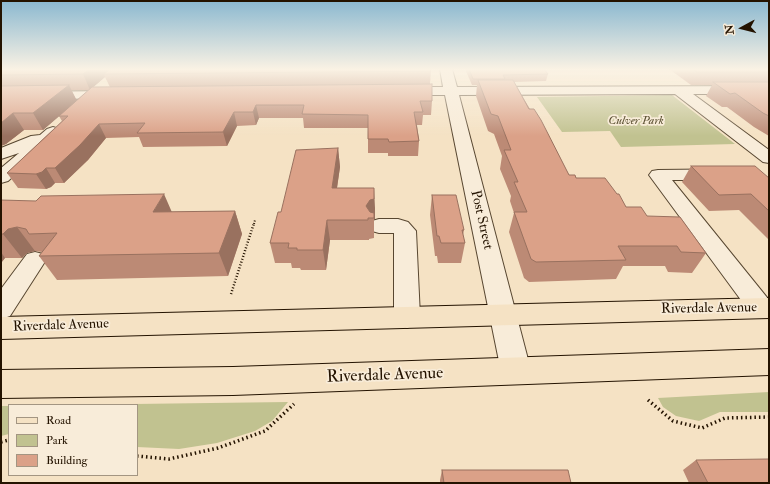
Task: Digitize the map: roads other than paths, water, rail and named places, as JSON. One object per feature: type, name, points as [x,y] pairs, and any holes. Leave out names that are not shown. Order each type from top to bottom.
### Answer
[{"type":"main road","name":"Riverdale Avenue","points":[[1,328],[765,308]]},
{"type":"main road","name":"Riverdale Avenue","points":[[1,384],[233,380],[516,372],[769,362]]},
{"type":"street","points":[[1,177],[98,92]]},
{"type":"street","points":[[390,92],[415,92]]},
{"type":"street","name":"Post Street","points":[[450,92],[516,372]]},
{"type":"street","points":[[680,92],[769,158]]},
{"type":"street","points":[[747,92],[765,92]]},
{"type":"street","points":[[1,96],[125,94]]},
{"type":"street","points":[[1,154],[49,135]]},
{"type":"street","points":[[765,308],[658,175],[750,174],[769,189]]},
{"type":"street","points":[[379,226],[398,226],[405,231],[407,317]]},
{"type":"street","points":[[1,309],[35,260]]},
{"type":"park label","name":"Culver Park","points":[[636,121]]}]
